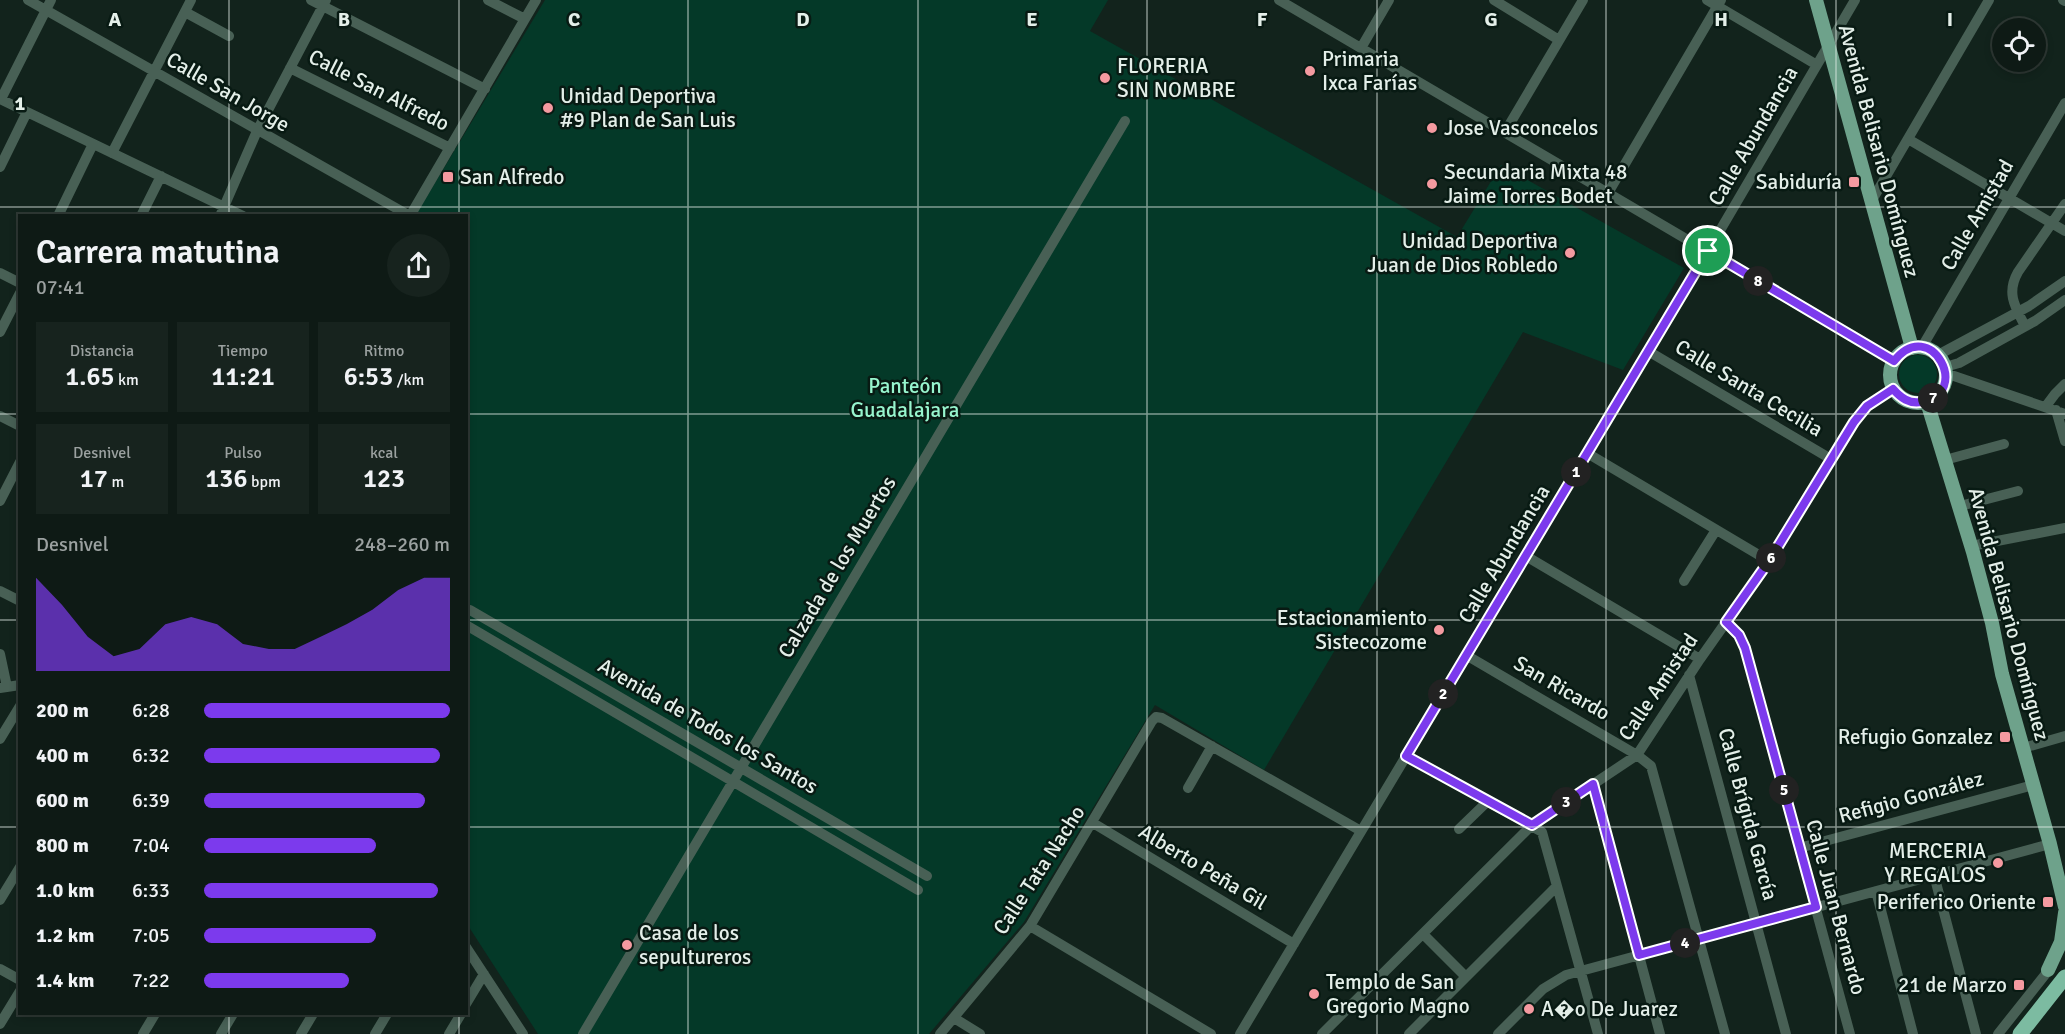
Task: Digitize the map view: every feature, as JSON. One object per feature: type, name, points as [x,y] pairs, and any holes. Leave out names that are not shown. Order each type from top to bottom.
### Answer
[{"type":"highway","points":[[2020,1034],[2065,977]]},
{"type":"main road","name":"Avenida Belisario Domínguez","points":[[1816,0],[1871,202],[1917,347]]},
{"type":"main road","points":[[1917,347],[1943,366],[1942,390],[1927,402],[1916,403],[1906,401],[1893,389],[1890,370],[1899,355],[1917,347]]},
{"type":"main road","name":"Avenida Belisario Domínguez","points":[[1927,402],[1972,549],[1992,623],[2002,674],[2050,844],[2065,908]]},
{"type":"main road","points":[[2048,970],[2061,942],[2065,913]]},
{"type":"street","name":"Calle San Jorge","points":[[28,0],[48,5],[153,71],[406,214]]},
{"type":"street","points":[[112,153],[191,0]]},
{"type":"street","points":[[310,0],[325,3],[485,89]]},
{"type":"street","points":[[488,0],[525,19]]},
{"type":"street","points":[[411,214],[536,0]]},
{"type":"street","points":[[1280,0],[1894,361]]},
{"type":"street","points":[[1361,48],[1389,0]]},
{"type":"street","points":[[1494,0],[1559,40]]},
{"type":"street","points":[[1505,132],[1583,0]]},
{"type":"street","points":[[1707,0],[1719,3],[1817,65]]},
{"type":"street","name":"Calle Abundancia","points":[[1240,1034],[1856,0]]},
{"type":"street","points":[[1871,202],[1989,0]]},
{"type":"street","points":[[48,5],[1,99],[161,176],[222,211],[257,131],[325,3]]},
{"type":"street","points":[[1608,193],[1719,3]]},
{"type":"street","points":[[185,12],[229,36]]},
{"type":"street","name":"Calle San Alfredo","points":[[290,68],[450,148]]},
{"type":"street","name":"Calle Amistad","points":[[1917,347],[2009,199],[2065,103]]},
{"type":"street","points":[[0,167],[27,112]]},
{"type":"street","name":"Calzada de los Muertos","points":[[583,1034],[1125,121]]},
{"type":"street","points":[[1908,140],[2065,231]]},
{"type":"street","points":[[59,214],[93,144]]},
{"type":"street","points":[[142,214],[161,176]]},
{"type":"street","points":[[2025,326],[2011,295],[2014,279],[2065,204]]},
{"type":"street","points":[[0,273],[18,282]]},
{"type":"street","points":[[1943,366],[2065,281]]},
{"type":"street","points":[[0,332],[18,297]]},
{"type":"street","points":[[1943,366],[1959,363],[2025,326],[2065,300]]},
{"type":"street","name":"Calle Santa Cecilia","points":[[1648,351],[1831,459]]},
{"type":"street","points":[[1943,366],[2056,410]]},
{"type":"street","points":[[2065,384],[2055,394],[2056,410],[2065,441]]},
{"type":"street","name":"Calle Amistad","points":[[1322,1034],[1532,825],[1637,755],[1689,675],[1769,561],[1854,422],[1867,406],[1893,389]]},
{"type":"street","points":[[0,416],[18,425]]},
{"type":"street","points":[[1945,459],[2004,444]]},
{"type":"street","points":[[1587,453],[1769,561]]},
{"type":"street","points":[[0,501],[18,466]]},
{"type":"street","points":[[1960,506],[2018,491]]},
{"type":"street","points":[[1972,549],[1993,541],[2065,528]]},
{"type":"street","points":[[1684,581],[1716,530]]},
{"type":"street","points":[[1526,556],[1700,659]]},
{"type":"street","points":[[0,591],[18,600]]},
{"type":"street","name":"Avenida de Todos los Santos","points":[[470,610],[927,876]]},
{"type":"street","name":"Calle Juan Bernardo","points":[[1726,622],[1739,635],[1745,648],[1850,1034]]},
{"type":"street","name":"Avenida de Todos los Santos","points":[[468,626],[918,890]]},
{"type":"street","points":[[0,654],[3,688],[18,685]]},
{"type":"street","name":"San Ricardo","points":[[1466,655],[1637,755]]},
{"type":"street","name":"Calle Brígida García","points":[[1689,675],[1786,1034]]},
{"type":"street","points":[[0,739],[18,709]]},
{"type":"street","name":"Calle Tata Nacho","points":[[940,1034],[1030,926],[1152,721],[1156,717],[1162,718],[1212,747]]},
{"type":"street","points":[[2023,748],[2065,736]]},
{"type":"street","points":[[1188,788],[1212,747],[1361,831]]},
{"type":"street","points":[[1637,755],[1653,770],[1725,1034]]},
{"type":"street","points":[[1406,756],[1539,829],[1544,836],[1598,1034]]},
{"type":"street","points":[[1593,784],[1660,1034]]},
{"type":"street","name":"Refigio González","points":[[1799,848],[2033,785]]},
{"type":"street","points":[[1459,829],[1488,801]]},
{"type":"street","name":"Alberto Peña Gil","points":[[1093,823],[1294,944]]},
{"type":"street","points":[[1498,1034],[1543,989],[1566,975],[2050,844]]},
{"type":"street","points":[[0,900],[18,870]]},
{"type":"street","points":[[1934,875],[1976,1034]]},
{"type":"street","points":[[1408,1034],[1557,886]]},
{"type":"street","points":[[1876,891],[1913,1034]]},
{"type":"street","points":[[1030,926],[1211,1034]]},
{"type":"street","points":[[1423,934],[1466,977]]},
{"type":"street","points":[[1998,1034],[2065,949]]},
{"type":"street","points":[[468,950],[523,1034]]},
{"type":"street","points":[[0,969],[18,979]]},
{"type":"street","points":[[468,1001],[484,974]]},
{"type":"street","points":[[0,1024],[18,994]]},
{"type":"street","points":[[143,1034],[154,1015]]},
{"type":"street","points":[[221,1034],[232,1015]]},
{"type":"street","points":[[301,1034],[312,1015]]},
{"type":"street","points":[[375,1034],[385,1015]]},
{"type":"street","points":[[449,1034],[460,1015]]},
{"type":"street","points":[[954,1018],[980,1034]]},
{"type":"green space","name":"Panteón Guadalajara","points":[[545,0],[1108,0],[1090,31],[1457,237],[1501,165],[1684,268],[1623,370],[1523,332],[1264,770],[1155,705],[1024,922],[929,1034],[538,1034],[468,926],[468,214],[416,214]]},
{"type":"green space","points":[[1918,355],[1932,360],[1937,374],[1932,388],[1918,393],[1904,388],[1899,374],[1904,360]]},
{"type":"place","name":"Primaria Ixca Farías","points":[[1310,71]]},
{"type":"place","name":"FLORERIA SIN NOMBRE","points":[[1105,78]]},
{"type":"place","name":"Unidad Deportiva #9 Plan de San Luis","points":[[548,108]]},
{"type":"place","name":"Jose Vasconcelos","points":[[1432,128]]},
{"type":"place","name":"San Alfredo","points":[[448,177]]},
{"type":"place","name":"Sabiduría","points":[[1854,182]]},
{"type":"place","name":"Secundaria Mixta 48 Jaime Torres Bodet","points":[[1432,184]]},
{"type":"place","name":"Unidad Deportiva Juan de Dios Robledo","points":[[1570,253]]},
{"type":"place","name":"Estacionamiento Sistecozome","points":[[1439,630]]},
{"type":"place","name":"Refugio Gonzalez","points":[[2005,737]]},
{"type":"place","name":"MERCERIA Y REGALOS","points":[[1998,863]]},
{"type":"place","name":"Periferico Oriente","points":[[2048,902]]},
{"type":"place","name":"Casa de los sepultureros","points":[[627,945]]},
{"type":"place","name":"21 de Marzo","points":[[2019,985]]},
{"type":"place","name":"Templo de San Gregorio Magno","points":[[1314,994]]},
{"type":"place","name":"A�o De Juarez","points":[[1529,1009]]},
{"type":"route","points":[[1708,251],[1894,361],[1905,350],[1922,347],[1928,349],[1938,355],[1945,367],[1946,375],[1942,390],[1927,402],[1906,401],[1893,389],[1867,406],[1847,431],[1769,561],[1726,622],[1743,641],[1816,907],[1639,955],[1593,784],[1532,825],[1406,756],[1708,251]]}]
